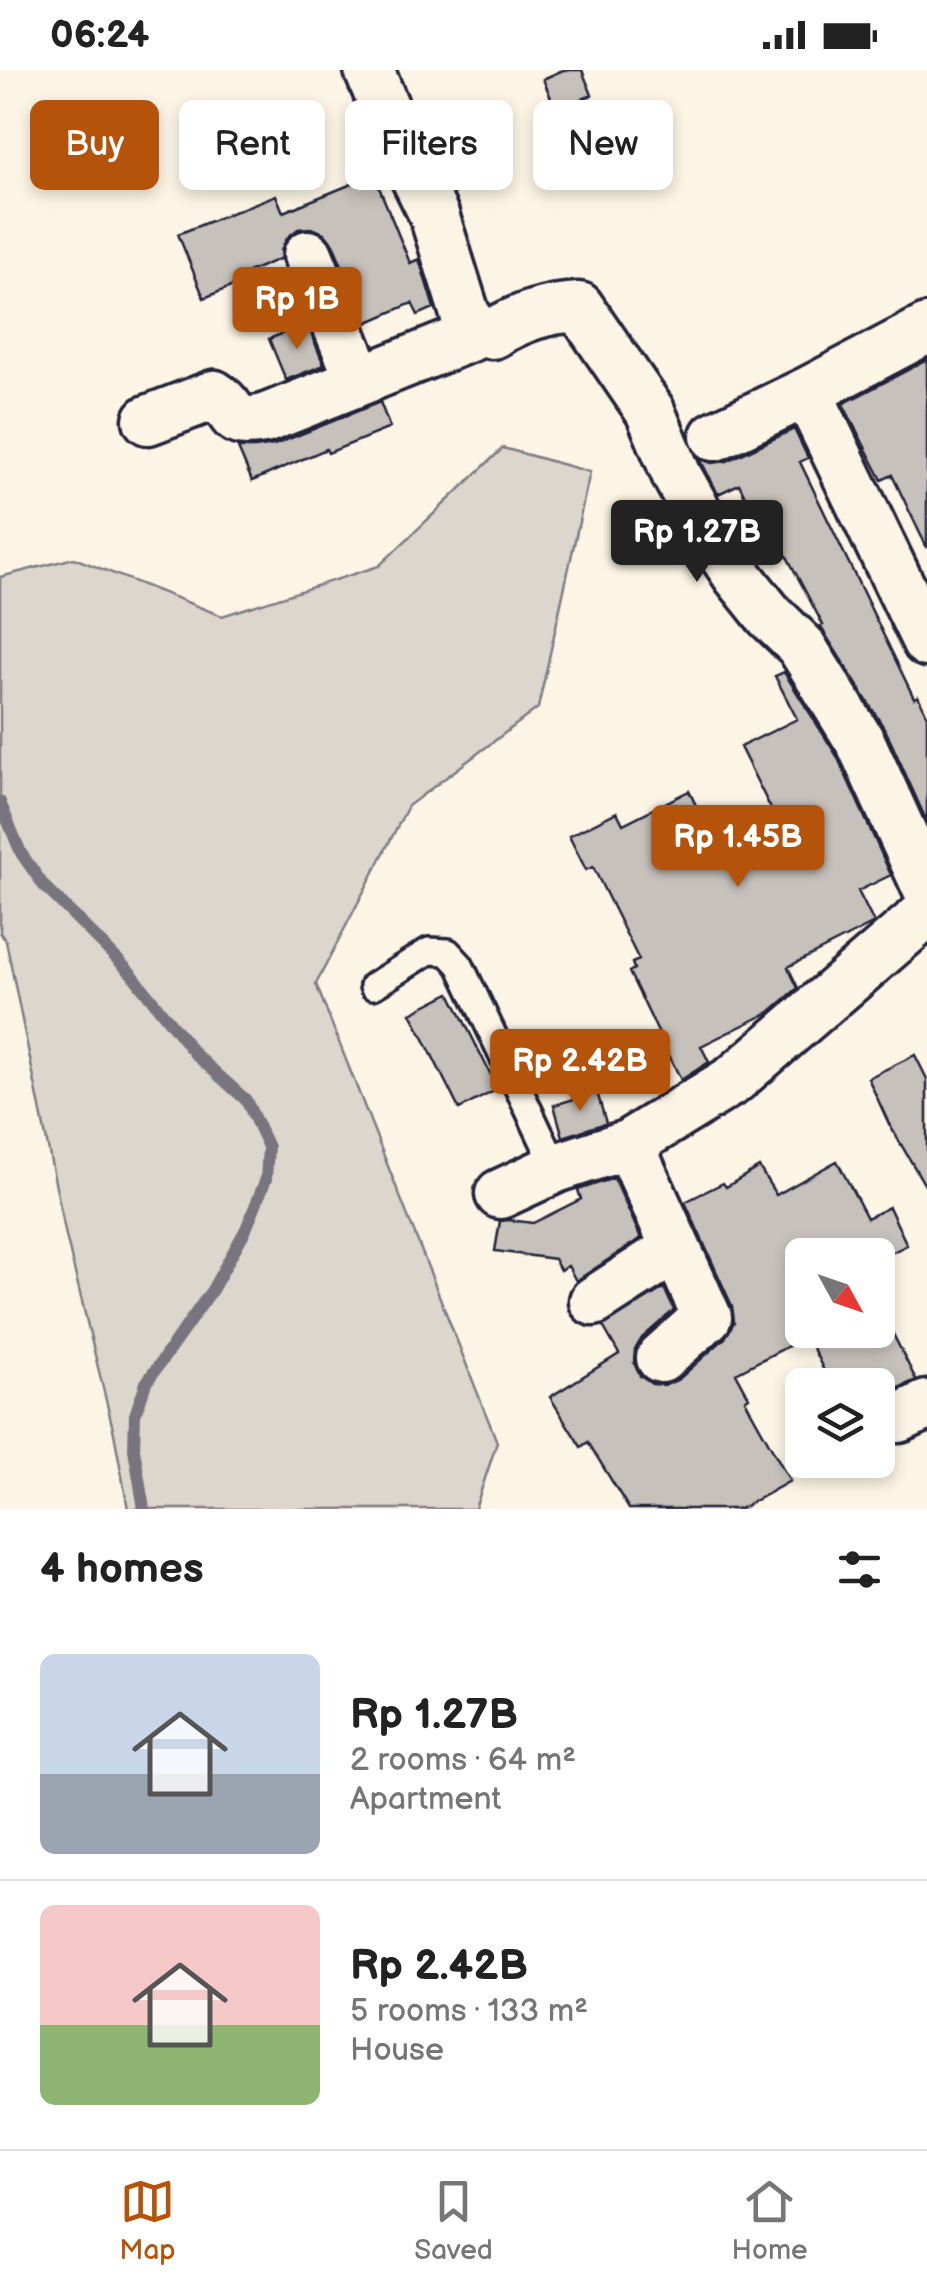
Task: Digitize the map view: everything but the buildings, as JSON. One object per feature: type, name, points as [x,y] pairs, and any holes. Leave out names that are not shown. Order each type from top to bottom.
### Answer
[{"type":"street","points":[[369,70],[434,216],[466,314],[476,330],[492,334],[522,318],[554,308],[579,307],[650,410],[677,476],[737,575],[801,646],[851,727],[927,888]]},
{"type":"street","points":[[308,255],[360,380]]},
{"type":"street","points":[[714,436],[927,329]]},
{"type":"street","points":[[148,420],[214,395],[234,419],[245,423],[264,419],[472,336],[476,330]]},
{"type":"street","points":[[807,392],[927,642]]},
{"type":"street","points":[[500,1194],[556,1168],[629,1144],[733,1080],[927,913]]},
{"type":"street","points":[[629,1144],[707,1317],[661,1358]]},
{"type":"street","points":[[594,1301],[676,1248]]},
{"type":"lane","points":[[373,986],[429,951],[448,952],[460,965],[556,1168]]},
{"type":"shaded area","points":[[503,448],[590,472],[538,708],[408,806],[316,984],[497,1442],[475,1509],[128,1509],[114,1433],[66,1236],[6,941],[0,933],[0,577],[74,558],[222,616],[379,566]]},
{"type":"waterway","points":[[0,802],[21,853],[44,886],[131,973],[195,1054],[246,1100],[268,1147],[266,1179],[246,1229],[212,1290],[146,1383],[135,1415],[134,1449],[144,1509]]}]
